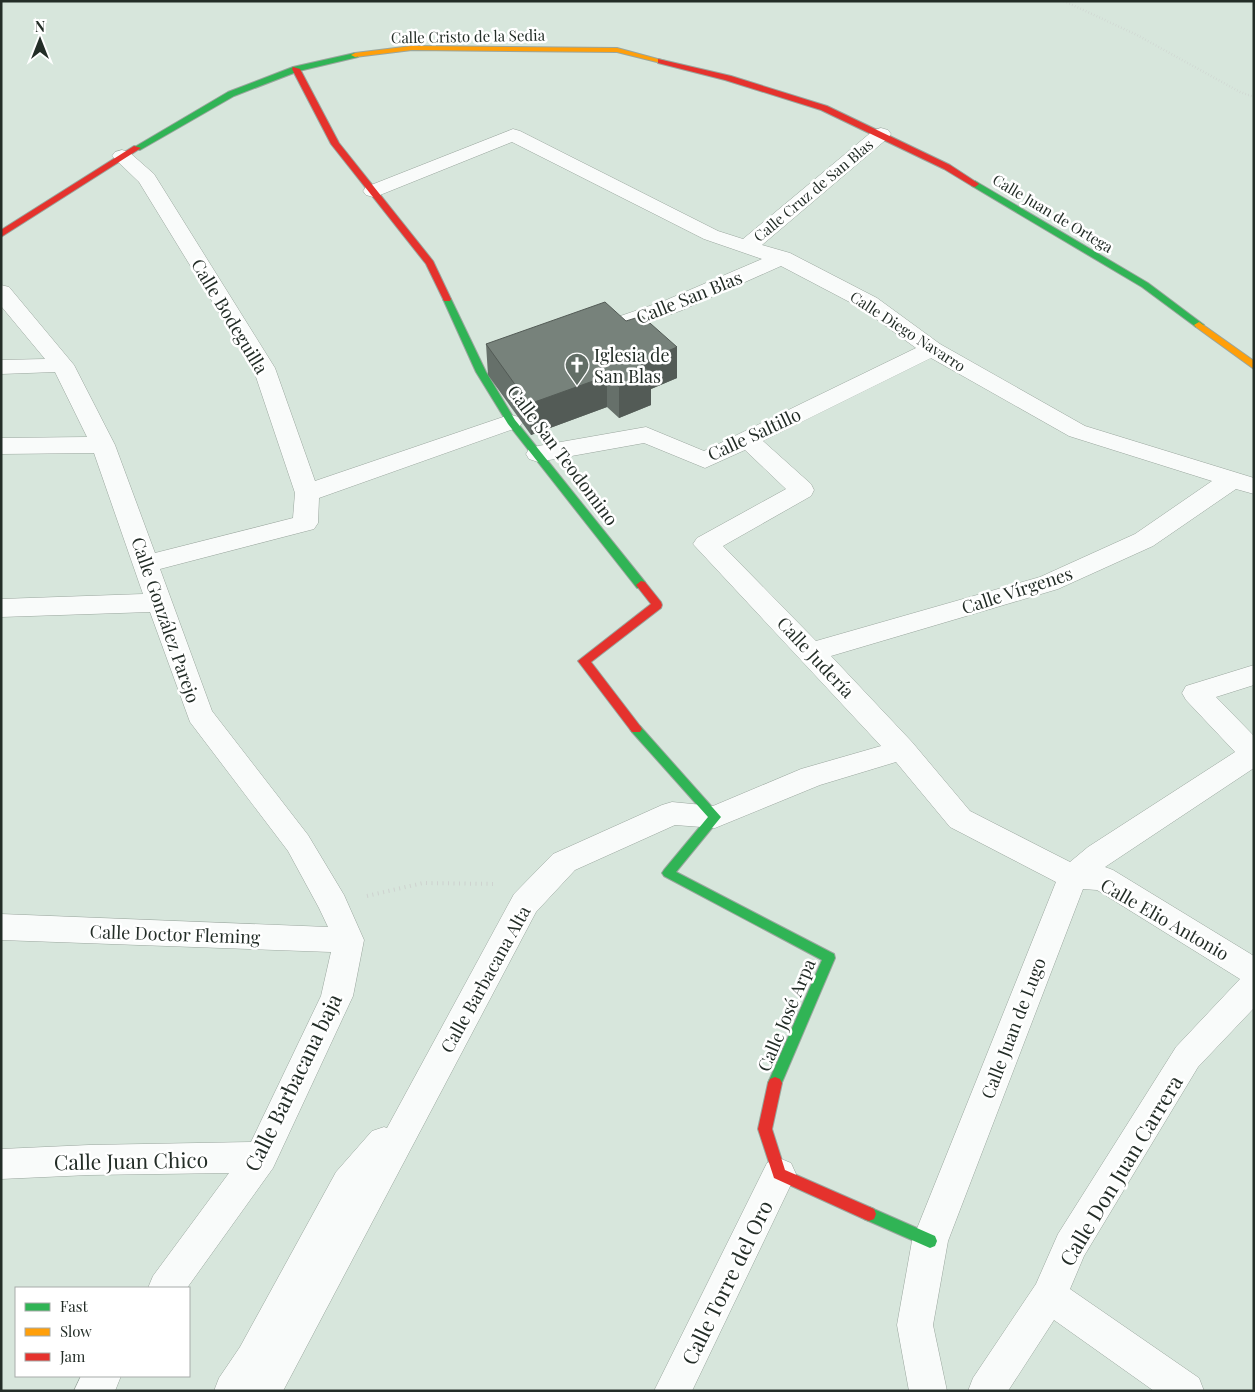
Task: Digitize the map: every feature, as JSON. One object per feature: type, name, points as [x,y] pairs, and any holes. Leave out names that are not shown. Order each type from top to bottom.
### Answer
[{"type":"street","name":"Calle Cristo de la Sedia","points":[[1,234],[122,156],[231,94],[296,69],[350,56],[412,48],[617,50],[728,78],[824,108]]},
{"type":"street","name":"Calle San Teodomino","points":[[296,69],[336,144],[430,263],[490,369],[511,422],[657,605],[584,661],[624,715],[715,817]]},
{"type":"street","name":"Calle Juan de Ortega","points":[[824,108],[947,166],[1145,285],[1254,366]]},
{"type":"street","name":"Calle Cruz de San Blas","points":[[746,247],[881,134]]},
{"type":"street","name":"Calle Diego Navarro","points":[[373,191],[513,135],[711,235],[782,258],[869,303],[932,349],[1077,431],[1243,482]]},
{"type":"street","name":"Calle Bodeguilla","points":[[122,156],[147,178],[264,368],[307,494],[305,523],[147,564]]},
{"type":"street","name":"Calle San Blas","points":[[590,334],[672,306],[782,258]]},
{"type":"street","name":"Calle González Parejo","points":[[1,292],[63,365],[103,445],[200,715],[298,843],[332,904],[349,940]]},
{"type":"street","name":"Calle Saltillo","points":[[538,454],[646,436],[705,460],[932,349]]},
{"type":"street","points":[[1,367],[63,365]]},
{"type":"street","points":[[307,494],[511,422]]},
{"type":"street","name":"Calle Judería","points":[[748,439],[802,490],[706,544],[811,652],[902,750],[960,819],[1073,877]]},
{"type":"street","points":[[1,446],[103,445]]},
{"type":"street","name":"Calle Vírgenes","points":[[811,652],[1049,583],[1144,540],[1243,482]]},
{"type":"street","points":[[1,608],[160,602]]},
{"type":"street","points":[[1253,754],[1196,693],[1254,675]]},
{"type":"street","name":"Calle Barbacana Alta","points":[[263,1391],[525,903],[542,884],[564,862],[672,813],[715,817],[811,777],[902,750]]},
{"type":"street","name":"Calle Juan de Lugo","points":[[928,1391],[916,1325],[930,1241],[1073,877],[1099,855],[1253,754]]},
{"type":"street","name":"Calle José Arpa","points":[[715,817],[668,873],[829,958],[776,1080],[764,1129],[779,1174]]},
{"type":"street","name":"Calle Elio Antonio","points":[[1073,877],[1102,878],[1254,972]]},
{"type":"street","name":"Calle Doctor Fleming","points":[[1,927],[349,940]]},
{"type":"street","name":"Calle Barbacana baja","points":[[167,1287],[261,1158],[336,996],[349,940]]},
{"type":"street","name":"Calle Don Juan Carrera","points":[[986,1391],[1049,1296],[1070,1246],[1187,1056],[1254,986]]},
{"type":"street","name":"Calle Barbacana Alta","points":[[232,1391],[252,1360],[348,1183],[416,1105]]},
{"type":"street","name":"Calle Juan Chico","points":[[1,1164],[89,1160],[261,1158]]},
{"type":"street","points":[[779,1174],[930,1241]]},
{"type":"street","name":"Calle Torre del Oro","points":[[672,1391],[779,1174]]},
{"type":"street","points":[[1049,1296],[1186,1391]]},
{"type":"street","points":[[92,1391],[102,1377]]},
{"type":"path","points":[[1064,1],[1137,35],[1240,92],[1254,97]]},
{"type":"path","points":[[332,904],[424,883],[542,884]]},
{"type":"building","points":[[605,302],[626,321],[642,316],[677,347],[640,363],[652,374],[619,387],[607,376],[529,404],[486,344]]},
{"type":"traffic: fast","points":[[137,148],[231,94],[296,69],[355,55]]},
{"type":"traffic: fast","points":[[975,184],[1145,285],[1199,325]]},
{"type":"traffic: fast","points":[[447,299],[481,372],[511,422],[641,585]]},
{"type":"traffic: fast","points":[[636,729],[715,817],[668,873],[829,958],[775,1083]]},
{"type":"traffic: fast","points":[[869,1214],[930,1241]]},
{"type":"traffic: slow","points":[[355,55],[412,48],[617,50],[661,61]]},
{"type":"traffic: slow","points":[[1199,325],[1254,366]]},
{"type":"traffic: jam","points":[[661,61],[728,78],[824,108],[947,167],[975,184]]},
{"type":"traffic: jam","points":[[296,69],[335,144],[430,263],[447,299]]},
{"type":"traffic: jam","points":[[1,234],[137,148]]},
{"type":"traffic: jam","points":[[636,729],[584,661],[657,605],[641,585]]},
{"type":"traffic: jam","points":[[775,1083],[765,1129],[779,1174],[869,1214]]},
{"type":"place","name":"Iglesia de San Blas","points":[[577,386]]}]
